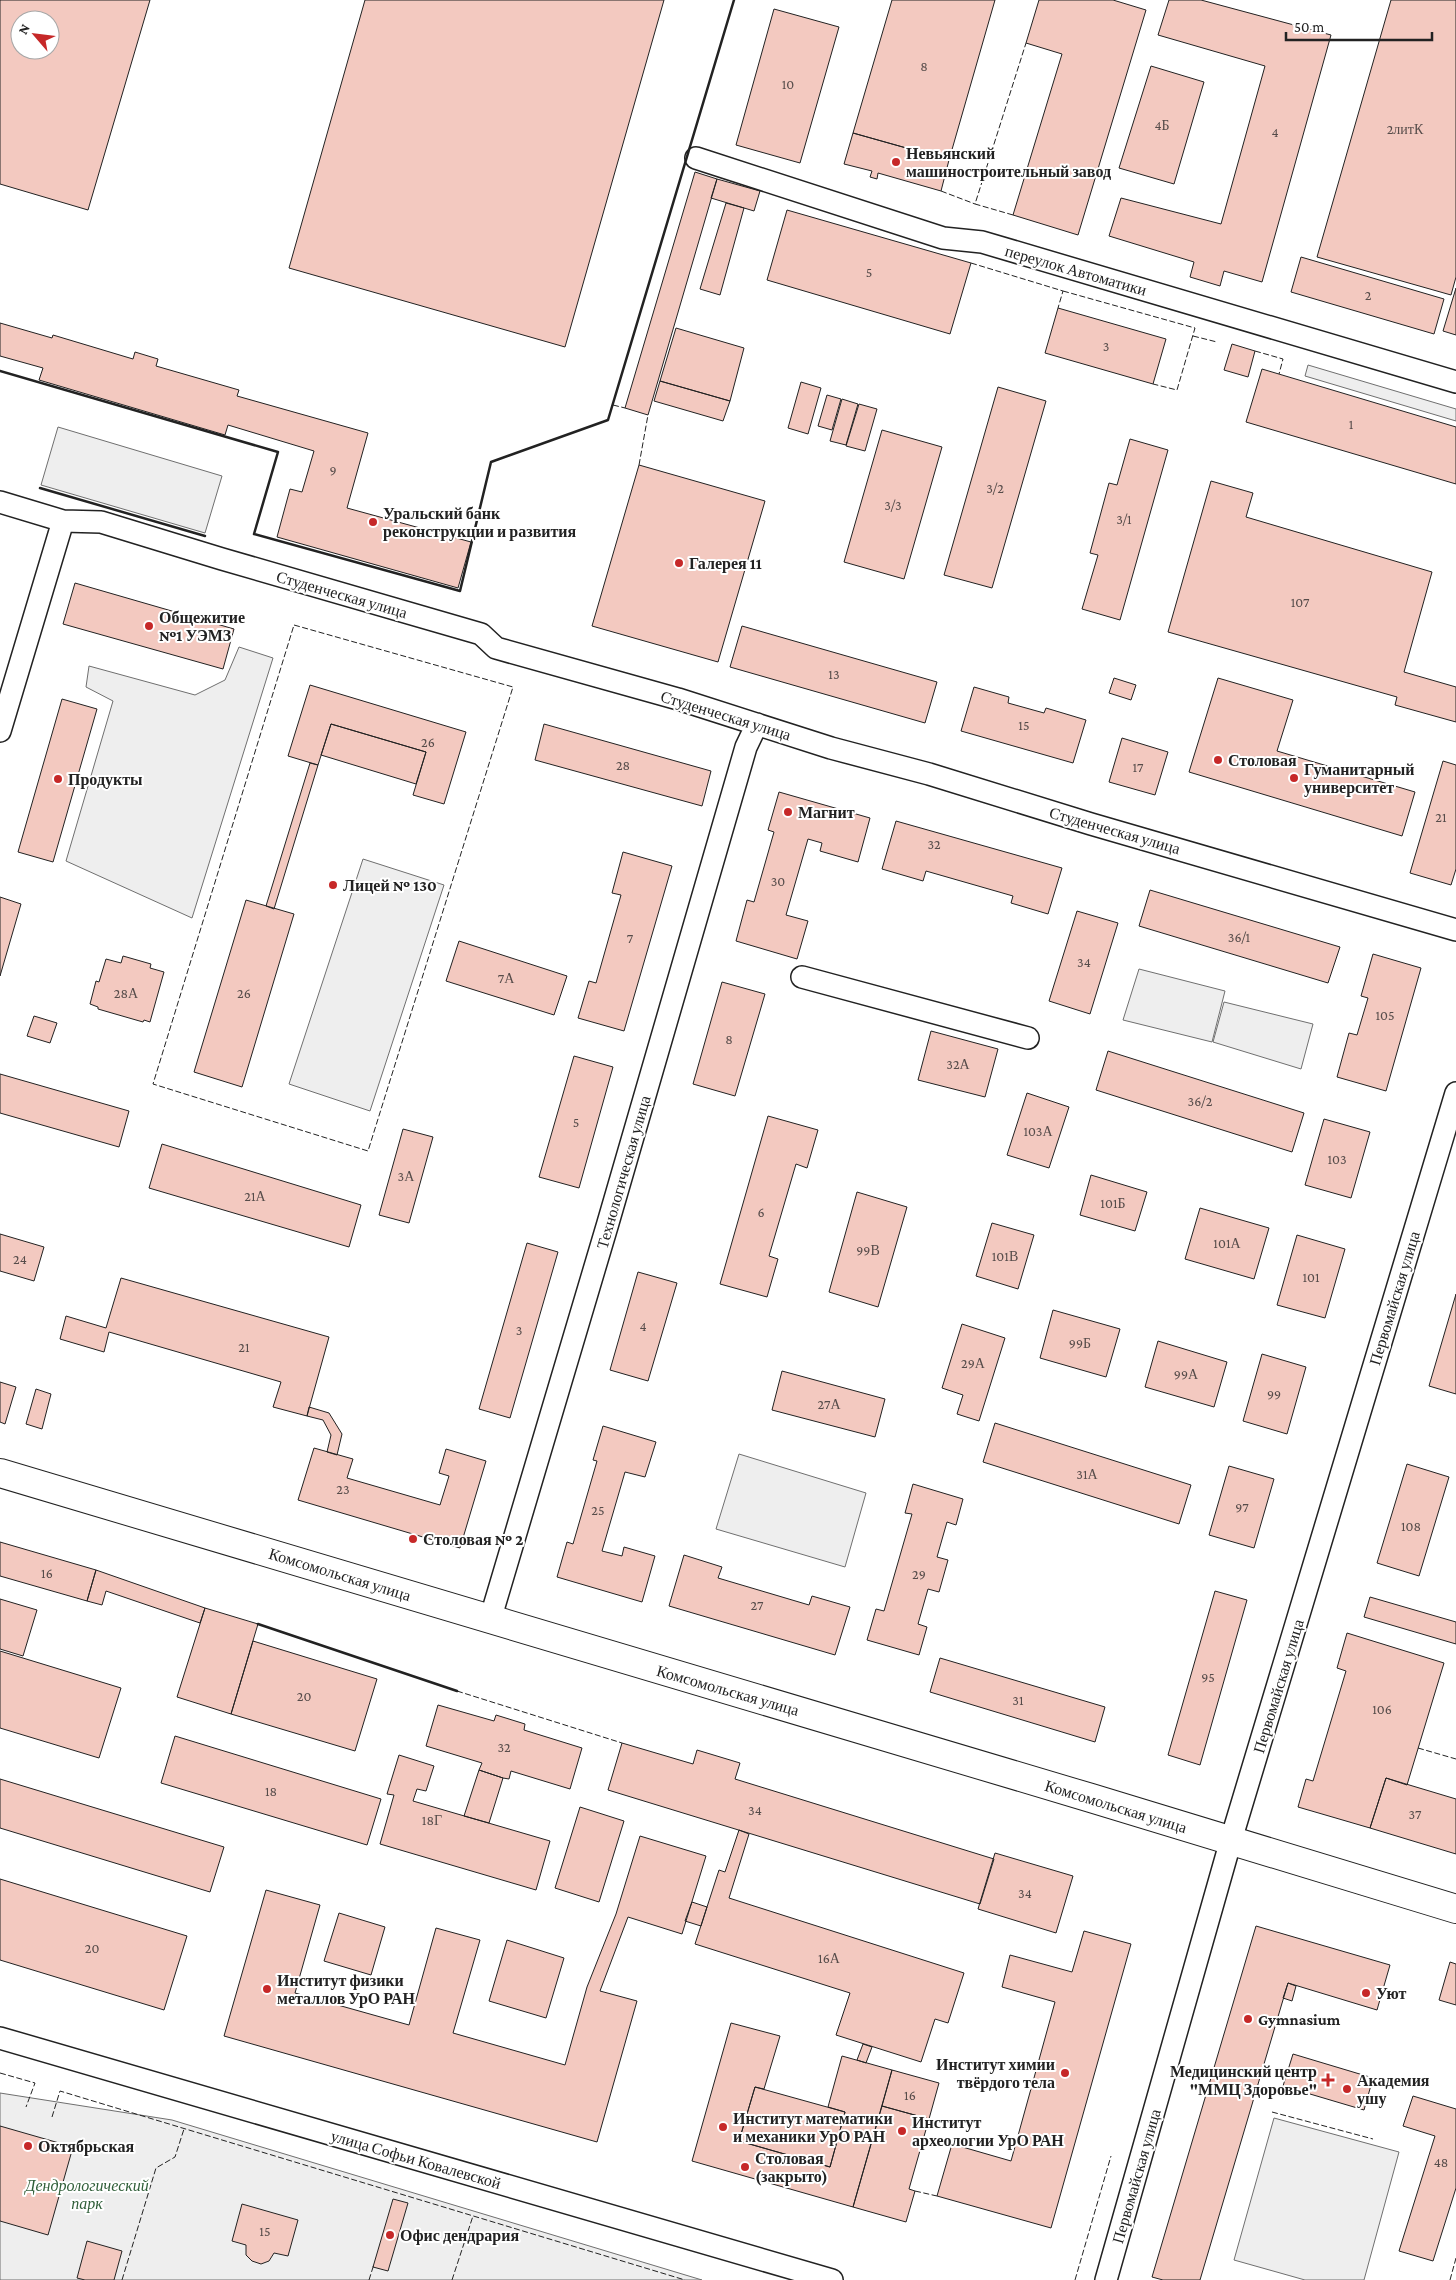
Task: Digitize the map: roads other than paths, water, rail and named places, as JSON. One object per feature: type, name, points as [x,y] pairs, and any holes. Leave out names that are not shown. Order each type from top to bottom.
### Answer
[{"type":"main road","name":"Комсомольская улица","points":[[0,1474],[278,1555],[1456,1909]]},
{"type":"street","name":"переулок Автоматики","points":[[696,158],[943,238],[982,242],[1456,382]]},
{"type":"street","name":"Студенческая улица","points":[[0,502],[63,521],[101,522],[480,634],[496,648],[678,699],[831,748],[929,774],[1091,824],[1456,930]]},
{"type":"street","points":[[0,731],[63,521]]},
{"type":"street","name":"Технологическая улица","points":[[490,1620],[606,1233],[746,747],[757,724]]},
{"type":"street","points":[[802,977],[1028,1038]]},
{"type":"street","name":"Первомайская улица","points":[[1106,2280],[1231,1840],[1456,1093]]},
{"type":"street","name":"улица Софьи Ковалевской","points":[[0,2038],[832,2280]]},
{"type":"place","name":"Невьянский машиностроительный завод","points":[[896,162]]},
{"type":"place","name":"Уральский банк реконструкции и развития","points":[[373,522]]},
{"type":"place","name":"Галерея 11","points":[[679,563]]},
{"type":"place","name":"Общежитие №1 УЭМЗ","points":[[149,626]]},
{"type":"place","name":"Столовая","points":[[1218,760]]},
{"type":"place","name":"Гуманитарный университет","points":[[1294,778]]},
{"type":"place","name":"Продукты","points":[[58,779]]},
{"type":"place","name":"Магнит","points":[[788,812]]},
{"type":"place","name":"Лицей № 130","points":[[333,885]]},
{"type":"place","name":"Столовая № 2","points":[[413,1539]]},
{"type":"place","name":"Институт физики металлов УрО РАН","points":[[267,1989]]},
{"type":"place","name":"Уют","points":[[1366,1993]]},
{"type":"place","name":"Gymnasium","points":[[1248,2019]]},
{"type":"place","name":"Институт химии твёрдого тела","points":[[1065,2073]]},
{"type":"place","name":"Медицинский центр \"ММЦ Здоровье\"","points":[[1328,2080]]},
{"type":"place","name":"Академия ушу","points":[[1347,2089]]},
{"type":"place","name":"Институт математики и механики УрО РАН","points":[[723,2127]]},
{"type":"place","name":"Институт археологии УрО РАН","points":[[902,2131]]},
{"type":"place","name":"Октябрьская","points":[[28,2146]]},
{"type":"place","name":"Столовая (закрыто)","points":[[745,2167]]},
{"type":"place","name":"Офис дендрария","points":[[390,2235]]},
{"type":"park label","name":"Дендрологический парк","points":[[87,2194]]}]
